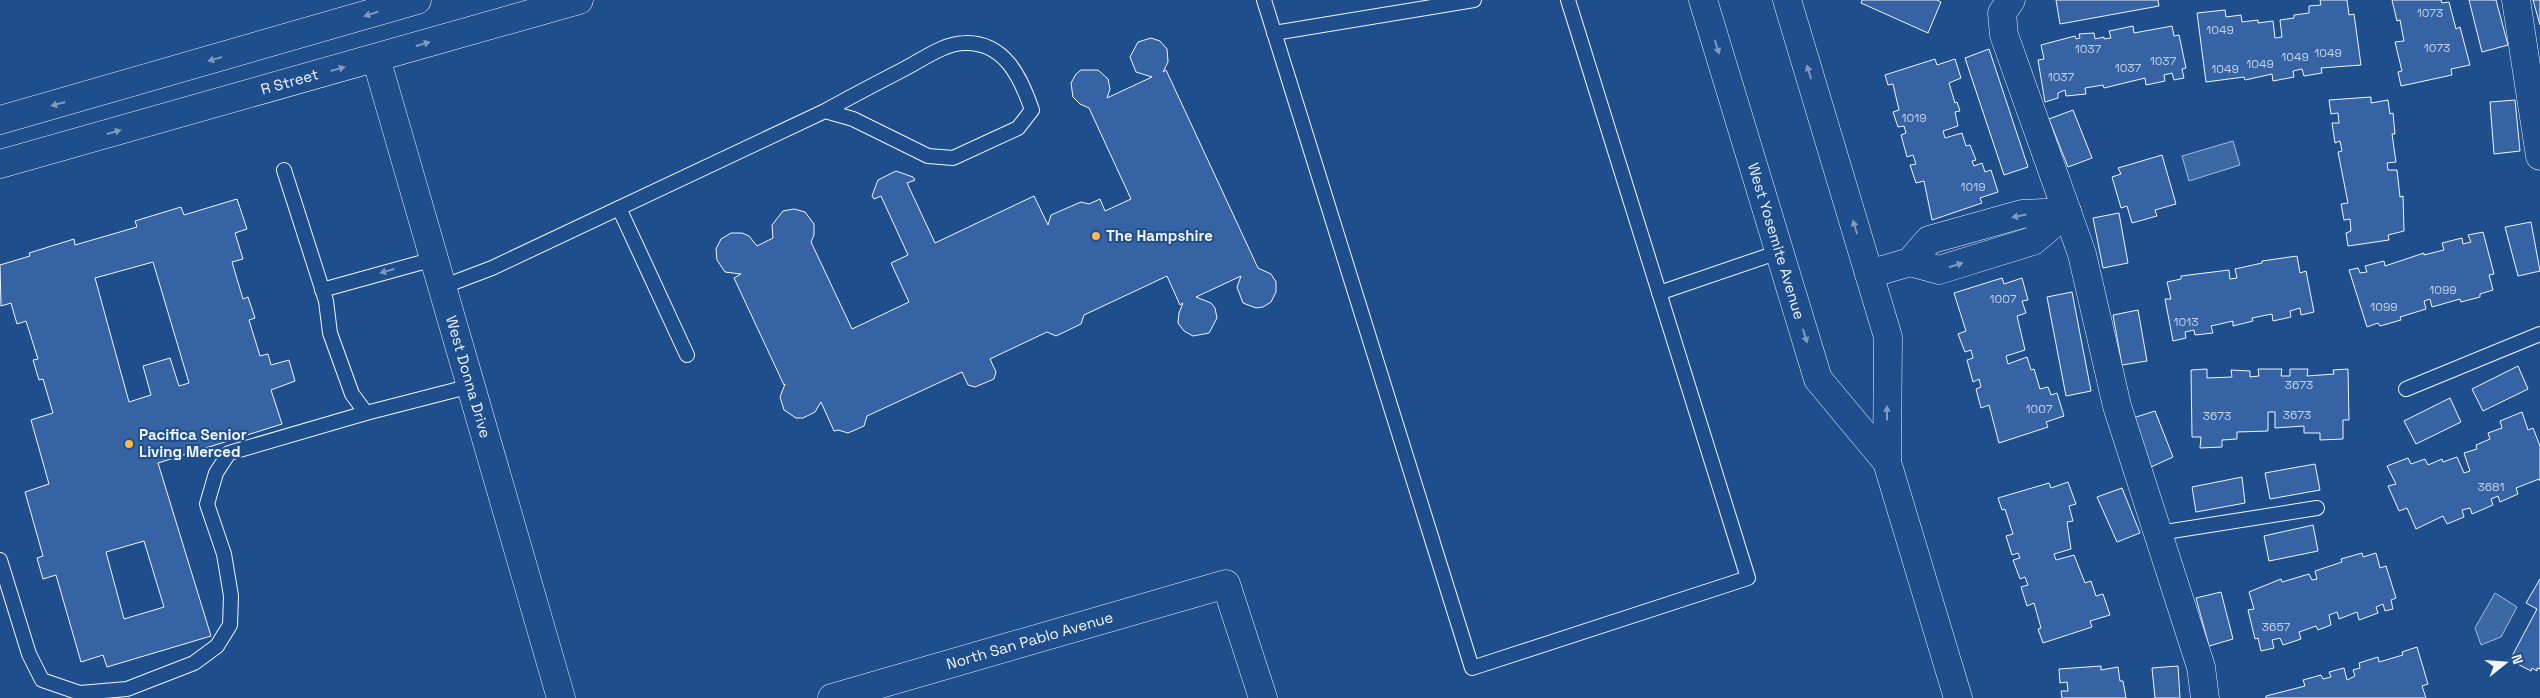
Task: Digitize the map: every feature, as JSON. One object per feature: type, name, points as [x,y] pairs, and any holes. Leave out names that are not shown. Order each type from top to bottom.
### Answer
[{"type":"street","points":[[0,120],[417,0]]},
{"type":"street","name":"R Street","points":[[0,164],[579,0]]},
{"type":"street","name":"West Yosemite Avenue","points":[[1703,0],[1818,379],[1887,462]]},
{"type":"street","name":"West Yosemite Avenue","points":[[1787,0],[1888,337],[1887,462],[1958,698]]},
{"type":"street","points":[[2011,0],[2002,13],[2004,35],[2082,254],[2117,406],[2160,533],[2201,667],[2205,698]]},
{"type":"street","points":[[2516,0],[2540,156]]},
{"type":"street","name":"West Donna Drive","points":[[376,58],[561,698]]},
{"type":"street","points":[[1869,274],[1910,262],[1939,270],[2033,241],[2067,212]]},
{"type":"street","name":"North San Pablo Avenue","points":[[832,698],[1226,584],[1263,698]]},
{"type":"lane","points":[[1264,0],[1472,668],[1748,578],[1568,0]]},
{"type":"lane","points":[[1274,33],[1474,0]]},
{"type":"lane","points":[[442,287],[492,268],[825,111],[942,49],[965,43],[987,47],[1009,61],[1025,88],[1032,110],[1018,128],[953,158],[928,156],[853,119],[825,111]]},
{"type":"lane","points":[[284,170],[322,290],[330,333],[352,394],[366,413]]},
{"type":"lane","points":[[619,208],[687,355]]},
{"type":"lane","points":[[1659,293],[1779,252]]},
{"type":"lane","points":[[322,290],[434,259]]},
{"type":"lane","points":[[2406,389],[2540,334]]},
{"type":"lane","points":[[2,566],[29,654],[42,680],[80,693],[127,689],[194,663],[217,646],[230,625],[231,596],[224,554],[208,504],[216,473],[229,454],[366,413],[470,386]]},
{"type":"lane","points":[[2160,533],[2317,508]]},
{"type":"water","points":[[2233,141],[2240,165],[2189,181],[2182,156]]},
{"type":"water","points":[[2495,593],[2517,607],[2501,637],[2481,645],[2475,628]]},
{"type":"building","points":[[1862,0],[1937,0],[1941,2],[1928,33],[1861,3]]},
{"type":"building","points":[[2056,0],[2158,0],[2159,6],[2060,24]]},
{"type":"building","points":[[2320,0],[2347,0],[2349,15],[2354,14],[2361,65],[2321,68],[2322,73],[2304,76],[2302,69],[2293,71],[2294,77],[2273,81],[2272,74],[2245,80],[2244,77],[2206,82],[2197,13],[2225,10],[2226,17],[2241,15],[2242,22],[2258,20],[2258,23],[2273,21],[2275,38],[2282,37],[2280,20],[2294,18],[2294,15],[2309,13],[2309,6],[2321,5]]},
{"type":"building","points":[[2392,0],[2441,0],[2442,3],[2449,2],[2456,29],[2460,27],[2470,65],[2451,69],[2452,75],[2401,86],[2398,72],[2402,71],[2395,42],[2404,41],[2400,20],[2397,21]]},
{"type":"building","points":[[2469,0],[2496,0],[2508,45],[2482,52]]},
{"type":"building","points":[[2533,0],[2540,0],[2540,25]]},
{"type":"building","points":[[2133,26],[2134,33],[2172,26],[2174,36],[2179,35],[2186,68],[2182,69],[2184,78],[2174,80],[2172,73],[2164,75],[2165,81],[2146,85],[2145,78],[2104,88],[2103,85],[2085,88],[2086,94],[2066,96],[2065,90],[2058,93],[2058,98],[2045,102],[2038,60],[2044,59],[2041,45],[2075,36],[2076,39],[2080,38],[2079,34],[2094,33],[2095,39],[2111,38],[2109,31]]},
{"type":"building","name":"The Hampshire","points":[[1151,38],[1160,41],[1167,49],[1168,62],[1163,72],[1166,70],[1258,268],[1271,274],[1276,282],[1276,292],[1271,302],[1263,307],[1256,308],[1243,303],[1237,287],[1241,276],[1196,297],[1211,303],[1215,308],[1217,318],[1209,333],[1193,336],[1184,331],[1178,323],[1183,303],[1180,305],[1167,276],[1084,315],[1081,324],[1056,336],[1047,332],[990,359],[996,372],[994,379],[975,387],[968,385],[962,372],[867,416],[864,426],[848,433],[838,430],[834,431],[821,402],[815,412],[803,418],[796,418],[784,410],[780,397],[785,384],[734,278],[741,274],[725,272],[717,260],[716,249],[721,239],[731,233],[742,233],[749,236],[757,246],[773,238],[772,225],[783,211],[794,209],[805,212],[814,224],[814,235],[811,242],[852,329],[909,302],[891,263],[908,255],[881,196],[874,199],[872,196],[878,180],[896,171],[913,177],[915,180],[907,183],[935,243],[1034,196],[1048,225],[1051,215],[1081,202],[1089,204],[1100,199],[1105,211],[1131,199],[1089,108],[1080,104],[1073,97],[1071,83],[1076,74],[1081,70],[1098,70],[1108,79],[1110,89],[1107,98],[1152,77],[1136,72],[1130,57],[1138,42]]},
{"type":"building","points":[[1989,49],[2028,167],[2004,175],[1965,58]]},
{"type":"building","points":[[1935,59],[1937,65],[1955,59],[1961,78],[1949,83],[1955,103],[1957,102],[1960,111],[1955,112],[1958,126],[1943,131],[1945,138],[1962,133],[1966,146],[1970,145],[1976,160],[1972,161],[1974,166],[1982,163],[1985,172],[1991,170],[1998,192],[1980,198],[1982,203],[1932,220],[1924,181],[1916,183],[1910,165],[1916,164],[1913,155],[1907,157],[1901,135],[1906,133],[1904,126],[1898,127],[1893,112],[1899,110],[1893,84],[1888,85],[1885,75]]},
{"type":"building","points":[[2371,97],[2371,103],[2388,100],[2390,114],[2393,113],[2395,134],[2392,134],[2396,162],[2387,163],[2388,170],[2397,170],[2400,197],[2403,196],[2404,231],[2388,235],[2389,240],[2348,246],[2346,233],[2351,231],[2350,219],[2344,220],[2341,204],[2348,203],[2338,152],[2342,151],[2340,141],[2335,143],[2332,123],[2339,123],[2338,113],[2331,114],[2329,100]]},
{"type":"building","points":[[2515,100],[2520,151],[2494,154],[2490,102]]},
{"type":"building","points":[[2073,110],[2092,158],[2068,167],[2049,119]]},
{"type":"building","points":[[2162,155],[2176,204],[2155,210],[2157,216],[2132,223],[2127,206],[2121,208],[2112,177],[2121,174],[2118,168]]},
{"type":"building","name":"Pacifica Senior Living Merced","points":[[237,199],[247,229],[235,233],[243,259],[232,262],[243,299],[248,297],[255,318],[249,320],[260,356],[268,354],[271,365],[289,360],[295,381],[271,390],[282,424],[158,463],[211,636],[107,667],[103,655],[81,662],[56,575],[43,579],[37,558],[43,556],[25,492],[49,484],[31,420],[53,413],[43,379],[39,380],[33,360],[38,359],[26,321],[17,324],[11,303],[1,306],[0,265],[30,256],[29,253],[74,239],[75,245],[137,227],[135,221],[181,207],[184,215]],"holes":[[[153,262],[189,383],[179,386],[170,358],[143,366],[151,395],[129,402],[95,278]],[[144,541],[164,607],[124,619],[106,552]]]},
{"type":"building","points":[[2119,213],[2128,263],[2103,268],[2093,218]]},
{"type":"building","points":[[2531,222],[2540,271],[2518,276],[2505,227]]},
{"type":"building","points":[[2483,232],[2494,274],[2489,275],[2493,290],[2480,294],[2480,297],[2461,302],[2460,299],[2432,307],[2430,299],[2424,301],[2426,309],[2400,317],[2401,320],[2380,326],[2378,323],[2367,327],[2349,270],[2358,268],[2360,273],[2367,272],[2365,266],[2384,261],[2385,266],[2424,253],[2424,255],[2444,250],[2442,243],[2462,238],[2463,244],[2471,242],[2468,235]]},
{"type":"building","points":[[2297,256],[2300,273],[2306,271],[2314,312],[2301,315],[2300,308],[2290,311],[2291,317],[2273,321],[2272,314],[2252,318],[2253,321],[2233,326],[2233,321],[2211,326],[2213,333],[2195,335],[2194,330],[2185,332],[2186,338],[2173,341],[2165,299],[2171,299],[2167,282],[2181,279],[2181,276],[2229,270],[2230,279],[2237,278],[2235,269],[2262,263],[2262,261]]},
{"type":"building","points":[[2002,278],[2004,284],[2022,278],[2028,300],[2022,301],[2026,313],[2017,316],[2025,350],[2006,356],[2008,364],[2027,357],[2031,370],[2034,369],[2040,389],[2048,387],[2051,395],[2057,393],[2064,416],[2046,422],[2048,427],[1999,443],[1989,405],[1981,408],[1976,389],[1981,387],[1979,379],[1973,382],[1967,360],[1973,358],[1971,350],[1965,352],[1958,334],[1966,331],[1954,293]]},
{"type":"building","points":[[2072,292],[2091,391],[2066,396],[2047,297]]},
{"type":"building","points":[[2138,310],[2147,361],[2122,365],[2113,315]]},
{"type":"building","points":[[2518,366],[2528,389],[2483,411],[2472,389]]},
{"type":"building","points":[[2207,369],[2207,378],[2232,377],[2231,370],[2250,371],[2250,377],[2259,376],[2258,369],[2282,369],[2281,376],[2290,376],[2290,369],[2308,369],[2307,376],[2334,374],[2333,370],[2348,369],[2349,420],[2343,420],[2343,439],[2320,440],[2320,433],[2304,433],[2304,426],[2275,428],[2275,412],[2268,412],[2268,431],[2237,432],[2237,439],[2222,440],[2222,447],[2200,448],[2201,437],[2192,437],[2191,370]]},
{"type":"building","points":[[2450,398],[2461,422],[2416,444],[2404,421]]},
{"type":"building","points":[[2155,411],[2173,457],[2151,467],[2130,419]]},
{"type":"building","points":[[2522,412],[2528,430],[2533,428],[2540,446],[2540,481],[2539,479],[2516,488],[2518,494],[2500,502],[2498,496],[2491,499],[2493,505],[2472,514],[2470,508],[2462,510],[2464,517],[2447,524],[2443,516],[2416,529],[2407,508],[2399,511],[2388,486],[2396,484],[2387,466],[2408,458],[2411,464],[2425,459],[2428,465],[2442,459],[2443,462],[2457,457],[2464,473],[2470,471],[2464,453],[2477,449],[2476,445],[2490,439],[2488,433],[2502,428],[2500,421]]},
{"type":"building","points":[[2315,464],[2320,490],[2270,499],[2265,473]]},
{"type":"building","points":[[2242,477],[2245,503],[2196,512],[2192,487]]},
{"type":"building","points":[[2068,482],[2076,504],[2069,506],[2073,521],[2067,522],[2071,549],[2054,554],[2056,560],[2074,555],[2085,583],[2091,581],[2096,596],[2103,594],[2110,615],[2090,621],[2092,627],[2043,643],[2038,629],[2041,628],[2034,603],[2027,606],[2021,587],[2028,585],[2025,577],[2020,579],[2013,560],[2020,558],[2018,553],[2012,555],[2006,536],[2013,534],[2005,509],[2002,510],[1998,498],[2049,483],[2051,488]]},
{"type":"building","points":[[2122,488],[2140,533],[2117,542],[2097,497]]},
{"type":"building","points":[[2313,525],[2318,551],[2269,561],[2264,536]]},
{"type":"building","points":[[2362,553],[2363,557],[2376,553],[2380,568],[2386,566],[2396,598],[2391,600],[2393,609],[2385,611],[2383,604],[2376,607],[2378,613],[2359,620],[2357,612],[2339,619],[2337,612],[2329,615],[2331,625],[2318,630],[2316,626],[2299,632],[2301,639],[2283,645],[2280,638],[2272,640],[2274,648],[2261,651],[2258,638],[2255,639],[2248,610],[2254,609],[2249,592],[2281,579],[2282,582],[2309,574],[2312,580],[2317,579],[2315,571],[2342,562],[2341,559]]},
{"type":"building","points":[[2540,579],[2540,669],[2537,668],[2537,671],[2532,668],[2531,671],[2510,660],[2537,609],[2526,603]]},
{"type":"building","points":[[2221,592],[2233,639],[2209,646],[2196,598]]},
{"type":"building","points":[[2417,647],[2428,684],[2422,686],[2426,698],[2266,698],[2266,696],[2305,686],[2303,680],[2321,675],[2323,679],[2331,677],[2329,672],[2344,668],[2347,680],[2355,676],[2353,670],[2360,668],[2359,663],[2378,657],[2379,662],[2403,655],[2402,652]]},
{"type":"building","points":[[2101,666],[2101,670],[2118,667],[2120,681],[2123,681],[2126,698],[2062,698],[2061,691],[2068,691],[2067,682],[2060,683],[2059,669]]},
{"type":"building","points":[[2178,666],[2180,698],[2155,698],[2152,668]]},
{"type":"place","name":"The Hampshire","points":[[1096,236]]},
{"type":"place","name":"Pacifica Senior Living Merced","points":[[129,444]]}]
